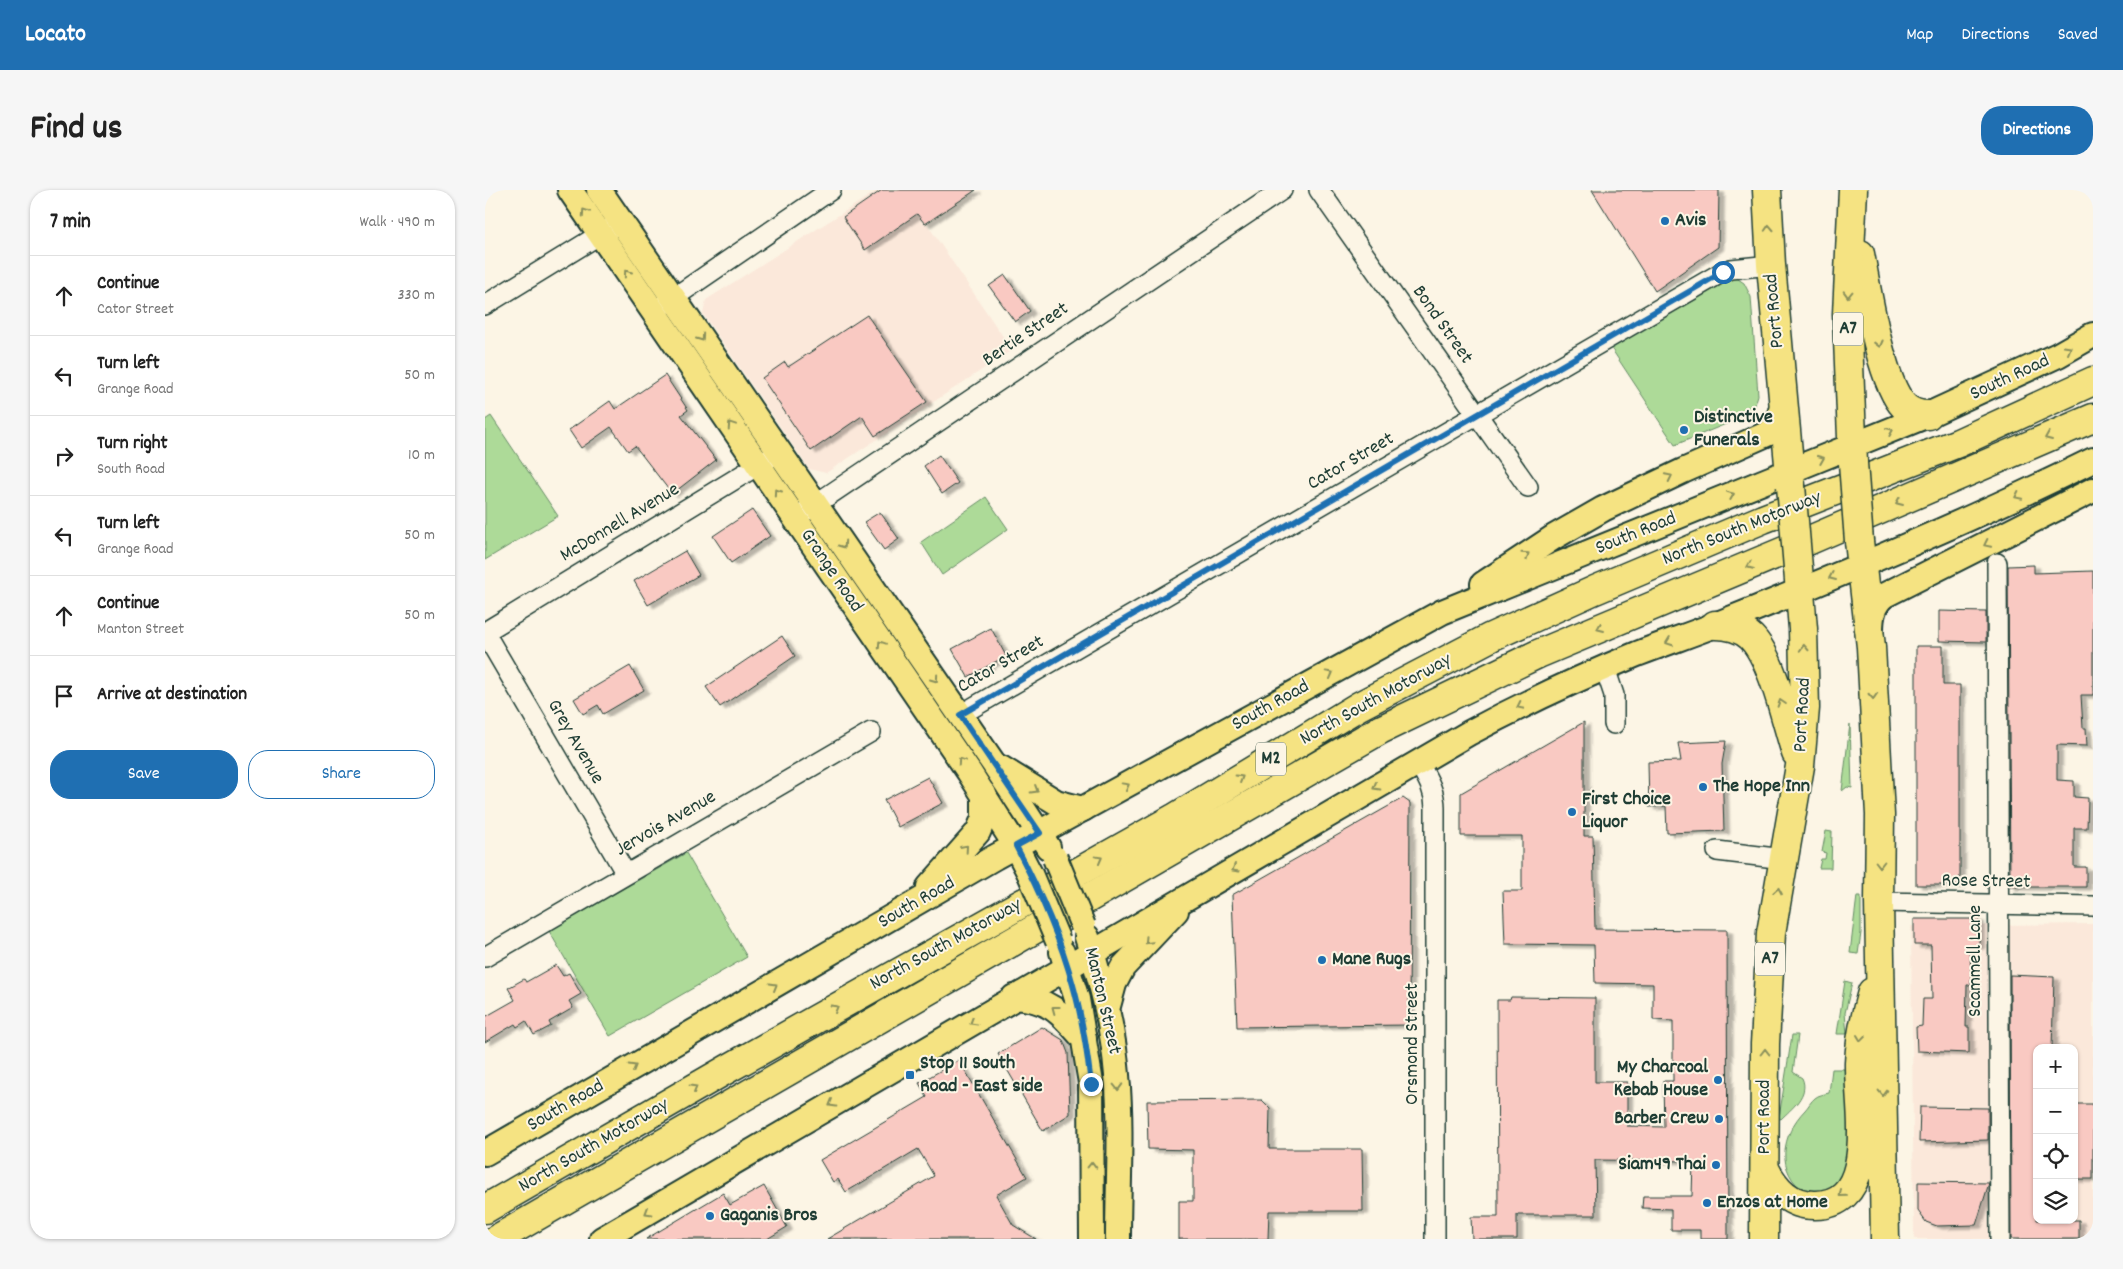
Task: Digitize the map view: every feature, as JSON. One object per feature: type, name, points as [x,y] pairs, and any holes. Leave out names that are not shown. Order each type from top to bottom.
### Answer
[{"type":"highway","name":"Port Road","points":[[1764,1239],[1765,1044],[1768,977],[1773,916],[1800,766],[1805,708],[1799,579],[1771,265],[1767,190]]},
{"type":"highway","points":[[1852,200],[1877,340],[1890,380],[1905,407],[1915,413],[1929,415]]},
{"type":"highway","name":"A7","points":[[1852,200],[1847,314],[1852,455],[1871,647],[1880,815],[1879,902],[1885,1239]]},
{"type":"highway","name":"North South Motorway","points":[[485,1209],[731,1067],[1176,816],[1359,706],[1491,637],[1595,590],[1763,519],[1958,443],[2093,381]]},
{"type":"highway","name":"North South Motorway","points":[[497,1239],[1380,730],[1538,654],[1796,546],[2093,418]]},
{"type":"highway","points":[[1715,625],[1728,625],[1740,630],[1750,636],[1759,648],[1774,683],[1800,766]]},
{"type":"highway","points":[[1765,1170],[1782,1192],[1795,1203],[1803,1205],[1819,1205],[1833,1202],[1848,1190],[1855,1180],[1861,1155],[1860,1042],[1880,957]]},
{"type":"main road","name":"Grange Road","points":[[570,190],[984,794],[1016,846],[1030,874],[1067,966]]},
{"type":"main road","name":"Grange Road","points":[[599,190],[1040,833]]},
{"type":"main road","name":"South Road","points":[[485,1153],[1016,846],[1442,612],[1852,455],[1929,415],[2049,359],[2093,335]]},
{"type":"main road","points":[[1442,612],[1554,537],[1603,509],[1769,433],[1779,422],[1783,400]]},
{"type":"main road","points":[[601,1239],[625,1233],[1014,997],[1516,707],[1605,668],[1715,625],[1799,579],[1861,552],[1955,526],[2093,460]]},
{"type":"main road","points":[[1871,647],[1872,613],[1878,601],[1885,595],[2093,490]]},
{"type":"main road","points":[[994,764],[1056,802],[1083,809]]},
{"type":"main road","points":[[907,909],[940,877],[978,832],[984,818],[984,794]]},
{"type":"main road","name":"Manton Street","points":[[1040,833],[1055,858],[1083,926],[1107,1007],[1117,1076],[1118,1239]]},
{"type":"main road","points":[[1107,1007],[1114,984],[1123,967],[1194,893]]},
{"type":"main road","name":"Manton Street","points":[[1067,966],[1077,999],[1091,1084],[1092,1239]]},
{"type":"main road","points":[[1014,997],[1039,1000],[1052,1007],[1066,1018],[1085,1040]]},
{"type":"street","points":[[653,312],[831,190]]},
{"type":"street","name":"Bertie Street","points":[[795,518],[1282,190]]},
{"type":"street","name":"Bond Street","points":[[1319,190],[1528,487]]},
{"type":"street","points":[[485,305],[621,221]]},
{"type":"street","name":"Cator Street","points":[[960,715],[1719,274],[1731,269],[1771,265]]},
{"type":"street","name":"McDonnell Avenue","points":[[485,632],[778,453]]},
{"type":"street","name":"Scammell Lane","points":[[1997,563],[2000,1239]]},
{"type":"street","name":"Grey Avenue","points":[[485,632],[625,874]]},
{"type":"street","points":[[1605,668],[1614,695],[1614,724]]},
{"type":"street","name":"Jervois Avenue","points":[[485,957],[871,732]]},
{"type":"street","name":"Orsmond Street","points":[[1418,762],[1435,795],[1435,1239]]},
{"type":"street","points":[[1717,851],[1784,859]]},
{"type":"street","name":"Rose Street","points":[[1879,902],[2093,906]]},
{"type":"shaded area","points":[[878,190],[904,190],[1012,350],[826,473],[809,469],[703,314],[706,300]]},
{"type":"shaded area","points":[[2093,924],[2093,1239],[1914,1239],[1911,926]]},
{"type":"green space","points":[[1735,277],[1744,283],[1751,297],[1758,395],[1754,408],[1743,417],[1675,445],[1611,348]]},
{"type":"green space","points":[[491,416],[558,516],[485,560],[485,420]]},
{"type":"green space","points":[[986,497],[1008,529],[942,575],[921,542]]},
{"type":"green space","points":[[1850,724],[1852,788],[1847,787],[1842,791]]},
{"type":"green space","points":[[1826,831],[1832,832],[1831,868],[1819,868],[1821,859],[1825,859],[1826,853],[1822,852]]},
{"type":"green space","points":[[686,853],[747,957],[610,1036],[549,931]]},
{"type":"green space","points":[[1857,896],[1861,896],[1861,933],[1858,954],[1850,953]]},
{"type":"green space","points":[[1845,981],[1852,983],[1845,1013],[1847,1034],[1837,1034]]},
{"type":"green space","points":[[1792,1035],[1798,1035],[1793,1072],[1802,1078],[1804,1084],[1802,1096],[1781,1119],[1779,1118]]},
{"type":"green space","points":[[1832,1069],[1849,1069],[1851,1147],[1845,1173],[1833,1189],[1806,1193],[1789,1174],[1785,1153],[1787,1141],[1797,1120],[1812,1101],[1818,1096],[1829,1093]]},
{"type":"building","points":[[882,190],[976,190],[925,224],[917,214],[865,250],[843,217]]},
{"type":"building","name":"Avis","points":[[1592,190],[1719,190],[1718,247],[1655,291]]},
{"type":"building","points":[[1005,275],[1030,311],[1015,322],[989,286]]},
{"type":"building","points":[[867,315],[927,402],[875,436],[862,416],[811,451],[762,378],[785,362],[788,367]]},
{"type":"building","points":[[665,375],[688,410],[681,415],[716,460],[672,494],[635,446],[628,451],[611,427],[581,448],[569,430],[610,401],[615,409]]},
{"type":"building","points":[[939,455],[958,483],[942,494],[924,466]]},
{"type":"building","points":[[752,510],[770,536],[731,563],[713,536]]},
{"type":"building","points":[[880,512],[899,539],[884,550],[864,522]]},
{"type":"building","points":[[685,551],[699,575],[648,605],[634,581]]},
{"type":"building","points":[[2034,565],[2034,573],[2093,571],[2093,695],[2081,695],[2083,728],[2086,728],[2087,746],[2057,745],[2057,780],[2074,781],[2074,797],[2088,798],[2087,828],[2074,828],[2074,867],[2086,867],[2086,887],[2010,887],[2008,566]]},
{"type":"building","points":[[1939,611],[1986,612],[1986,642],[1939,641]]},
{"type":"building","points":[[991,628],[1006,656],[968,677],[952,649]]},
{"type":"building","points":[[782,636],[795,656],[720,707],[706,687]]},
{"type":"building","points":[[1916,646],[1943,646],[1943,685],[1960,685],[1960,885],[1916,885]]},
{"type":"building","points":[[630,666],[644,690],[603,714],[598,705],[583,714],[574,699]]},
{"type":"building","points":[[1584,722],[1584,836],[1593,836],[1595,929],[1727,930],[1728,1239],[1700,1239],[1700,1230],[1671,1230],[1671,1209],[1642,1208],[1643,1196],[1692,1196],[1693,1161],[1595,1160],[1596,1215],[1517,1215],[1517,1239],[1472,1239],[1471,1217],[1498,1217],[1497,1000],[1510,1000],[1511,997],[1595,998],[1595,1082],[1627,1082],[1627,1126],[1664,1127],[1663,1081],[1673,1081],[1673,1021],[1653,1020],[1653,984],[1595,983],[1594,945],[1505,944],[1503,891],[1522,891],[1522,836],[1461,836],[1461,793]]},
{"type":"building","points":[[1726,741],[1722,764],[1724,831],[1667,833],[1666,806],[1649,807],[1648,762],[1681,761],[1678,743]]},
{"type":"building","points":[[928,777],[943,803],[898,827],[884,800]]},
{"type":"building","name":"Mane Rugs","points":[[1403,798],[1410,803],[1409,1025],[1237,1027],[1232,895]]},
{"type":"building","points":[[1914,919],[1979,919],[1979,946],[1970,946],[1971,985],[1967,985],[1966,1027],[1969,1027],[1969,1053],[1917,1051],[1916,1027],[1922,1026],[1923,999],[1932,999],[1931,945],[1914,945]]},
{"type":"building","points":[[556,965],[563,976],[569,973],[581,994],[569,1001],[573,1008],[549,1022],[551,1026],[534,1035],[526,1021],[517,1027],[515,1024],[485,1042],[485,1017],[515,1000],[508,988],[524,979],[526,982]]},
{"type":"building","points":[[2010,975],[2054,977],[2052,1044],[2033,1044],[2033,1224],[2078,1224],[2079,1220],[2079,1239],[2011,1239]]},
{"type":"building","points":[[1042,1027],[1063,1040],[1068,1053],[1070,1114],[1043,1131],[998,1054]]},
{"type":"building","points":[[959,1060],[1027,1177],[996,1195],[1013,1225],[1036,1239],[827,1239],[934,1176],[918,1149],[846,1192],[838,1179],[833,1182],[820,1160],[927,1097],[919,1083]]},
{"type":"building","points":[[1262,1100],[1270,1108],[1269,1149],[1362,1149],[1363,1211],[1269,1211],[1268,1239],[1179,1239],[1179,1201],[1193,1201],[1193,1150],[1148,1149],[1147,1101]]},
{"type":"building","points":[[2078,1104],[2093,1104],[2093,1179],[2078,1179]]},
{"type":"building","points":[[1920,1107],[1988,1108],[1988,1140],[1919,1142]]},
{"type":"building","points":[[1918,1182],[1989,1183],[1976,1225],[1937,1226],[1926,1222],[1918,1211]]},
{"type":"building","points":[[764,1186],[787,1227],[767,1239],[646,1239],[723,1193],[730,1205]]},
{"type":"place","name":"Avis","points":[[1665,221]]},
{"type":"place","name":"Distinctive Funerals","points":[[1684,430]]},
{"type":"place","name":"The Hope Inn","points":[[1703,787]]},
{"type":"place","name":"First Choice Liquor","points":[[1572,812]]},
{"type":"place","name":"Mane Rugs","points":[[1322,960]]},
{"type":"place","name":"Stop 11 South Road - East side","points":[[910,1075]]},
{"type":"place","name":"My Charcoal Kebab House","points":[[1718,1080]]},
{"type":"place","name":"Barber Crew","points":[[1719,1119]]},
{"type":"place","name":"Siam49 Thai","points":[[1716,1165]]},
{"type":"place","name":"Enzos at Home","points":[[1707,1203]]},
{"type":"place","name":"Gaganis Bros","points":[[710,1216]]},
{"type":"route","points":[[1091,1084],[1085,1040],[1073,983],[1046,911],[1016,846],[1040,833],[960,715],[1723,272]]}]
